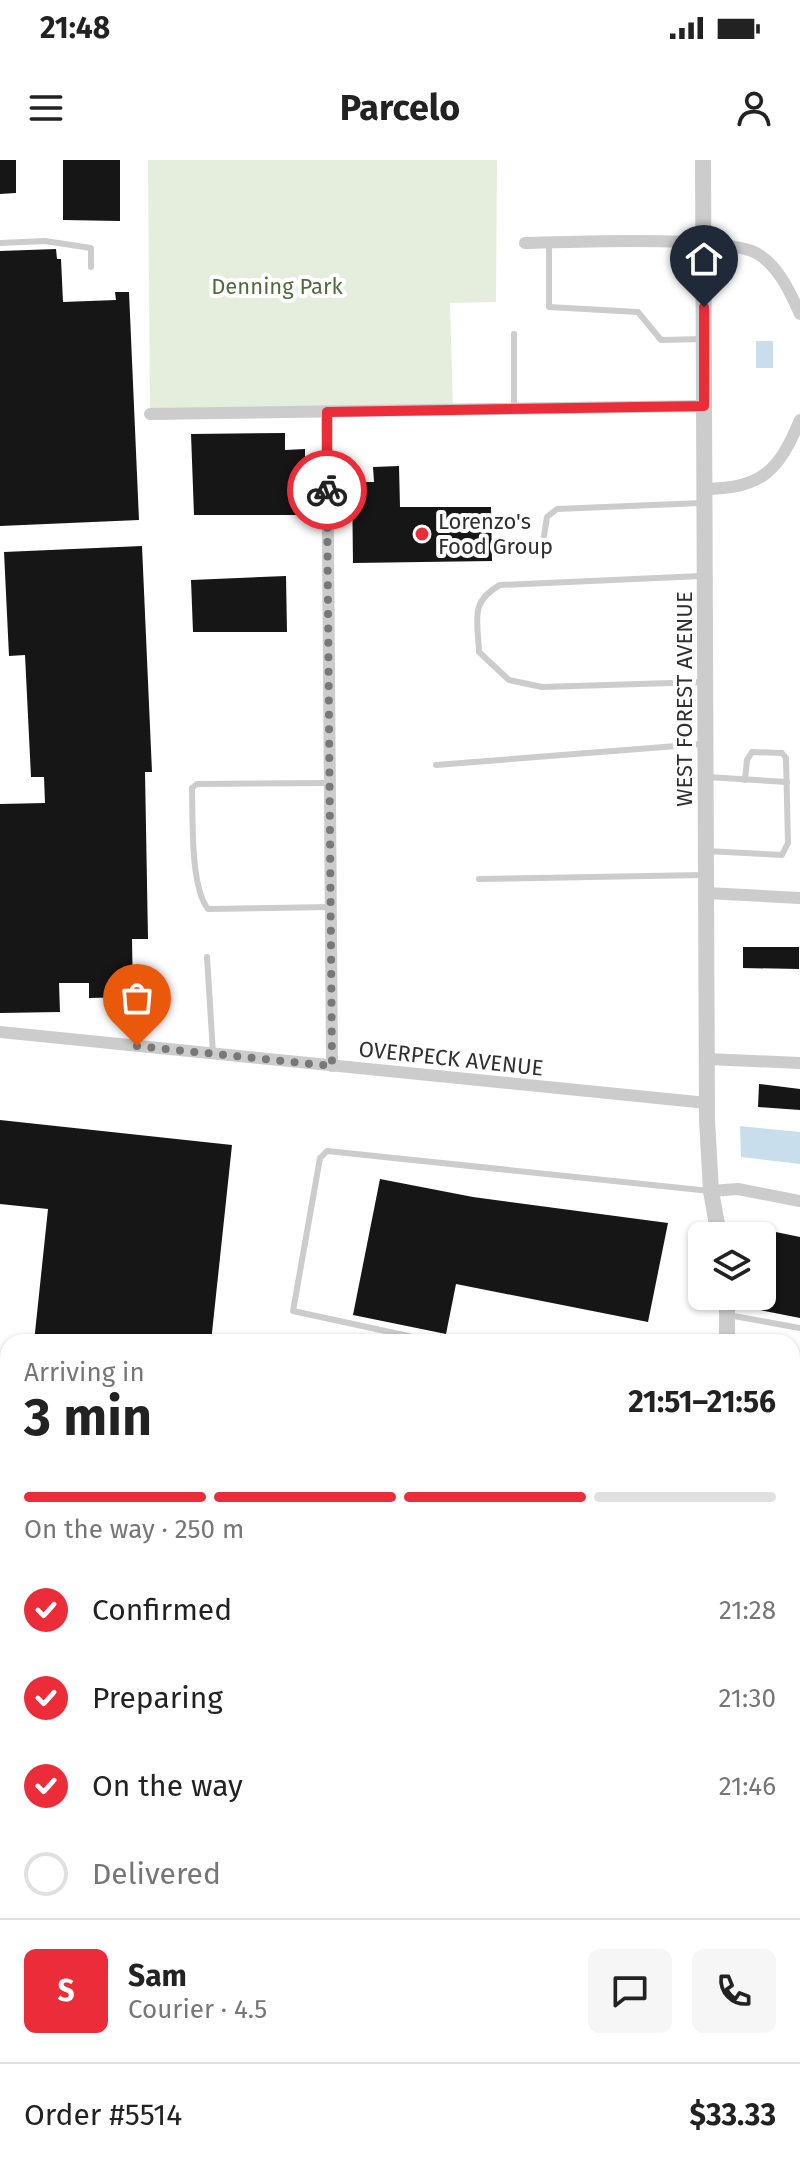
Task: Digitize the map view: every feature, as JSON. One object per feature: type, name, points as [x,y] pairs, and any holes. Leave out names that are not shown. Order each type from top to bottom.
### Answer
[{"type":"street","name":"WEST FOREST AVENUE","points":[[703,160],[707,1112],[709,1171],[717,1222]]},
{"type":"street","points":[[525,243],[746,247],[760,255],[786,285],[800,314]]},
{"type":"street","points":[[150,414],[704,406]]},
{"type":"street","points":[[327,412],[332,1066]]},
{"type":"street","points":[[705,496],[764,476],[782,457],[800,420]]},
{"type":"street","points":[[706,893],[800,898]]},
{"type":"street","name":"OVERPECK AVENUE","points":[[0,1032],[332,1066],[707,1112]]},
{"type":"street","points":[[707,1059],[800,1063]]},
{"type":"street","points":[[711,1191],[738,1189],[800,1201]]},
{"type":"street","points":[[727,1334],[728,1310]]},
{"type":"lane","points":[[0,243],[45,241],[91,248],[91,267]]},
{"type":"lane","points":[[549,243],[549,307],[638,312],[661,340],[704,339]]},
{"type":"lane","points":[[514,334],[514,409]]},
{"type":"lane","points":[[544,536],[547,517],[557,509],[705,496]]},
{"type":"lane","points":[[705,575],[500,585],[484,594],[478,606],[479,652],[509,680],[542,687],[705,682]]},
{"type":"lane","points":[[436,765],[706,744]]},
{"type":"lane","points":[[706,851],[782,855],[786,852],[788,766],[782,753],[752,752],[747,760],[745,780]]},
{"type":"lane","points":[[706,777],[787,782]]},
{"type":"lane","points":[[330,783],[197,784],[192,788],[193,839],[200,888],[208,909],[331,907]]},
{"type":"lane","points":[[479,879],[706,875]]},
{"type":"lane","points":[[207,957],[213,1053]]},
{"type":"lane","points":[[399,1334],[293,1311],[320,1158],[327,1151],[711,1191]]},
{"type":"lane","points":[[728,1315],[800,1328]]},
{"type":"green space","name":"Denning Park","points":[[148,160],[497,160],[496,302],[450,303],[453,410],[150,414]]},
{"type":"water","points":[[756,341],[773,341],[773,368],[756,368]]},
{"type":"water","points":[[740,1126],[800,1132],[800,1164],[741,1157]]},
{"type":"building","points":[[0,160],[16,160],[16,193],[0,194]]},
{"type":"building","points":[[63,160],[120,160],[120,221],[63,220]]},
{"type":"building","points":[[56,249],[57,259],[61,259],[63,302],[116,300],[115,292],[129,292],[139,520],[0,526],[0,251]]},
{"type":"building","points":[[285,433],[285,450],[305,449],[305,515],[194,515],[191,434]]},
{"type":"building","name":"Lorenzo's Food Group","points":[[399,466],[400,507],[491,507],[492,561],[353,563],[352,482],[374,482],[373,467]]},
{"type":"building","points":[[142,546],[152,772],[145,772],[148,939],[132,939],[133,997],[89,998],[89,983],[59,983],[60,1012],[0,1013],[0,804],[45,803],[44,777],[31,777],[25,655],[9,656],[4,552]]},
{"type":"building","points":[[286,576],[287,632],[193,632],[191,580]]},
{"type":"building","points":[[743,947],[799,947],[799,969],[743,968]]},
{"type":"building","points":[[759,1084],[800,1089],[800,1110],[758,1107]]},
{"type":"building","points":[[0,1120],[232,1145],[212,1334],[35,1334],[48,1209],[0,1204]]},
{"type":"building","points":[[380,1179],[473,1197],[668,1223],[648,1322],[456,1284],[446,1334],[353,1315]]},
{"type":"building","points":[[776,1232],[800,1237],[800,1318],[760,1310],[776,1310]]},
{"type":"way so far","points":[[137,1046],[332,1066],[327,490]]},
{"type":"place","name":"Lorenzo's Food Group","points":[[422,534]]},
{"type":"route","points":[[327,490],[327,412],[704,406],[704,307]]}]
